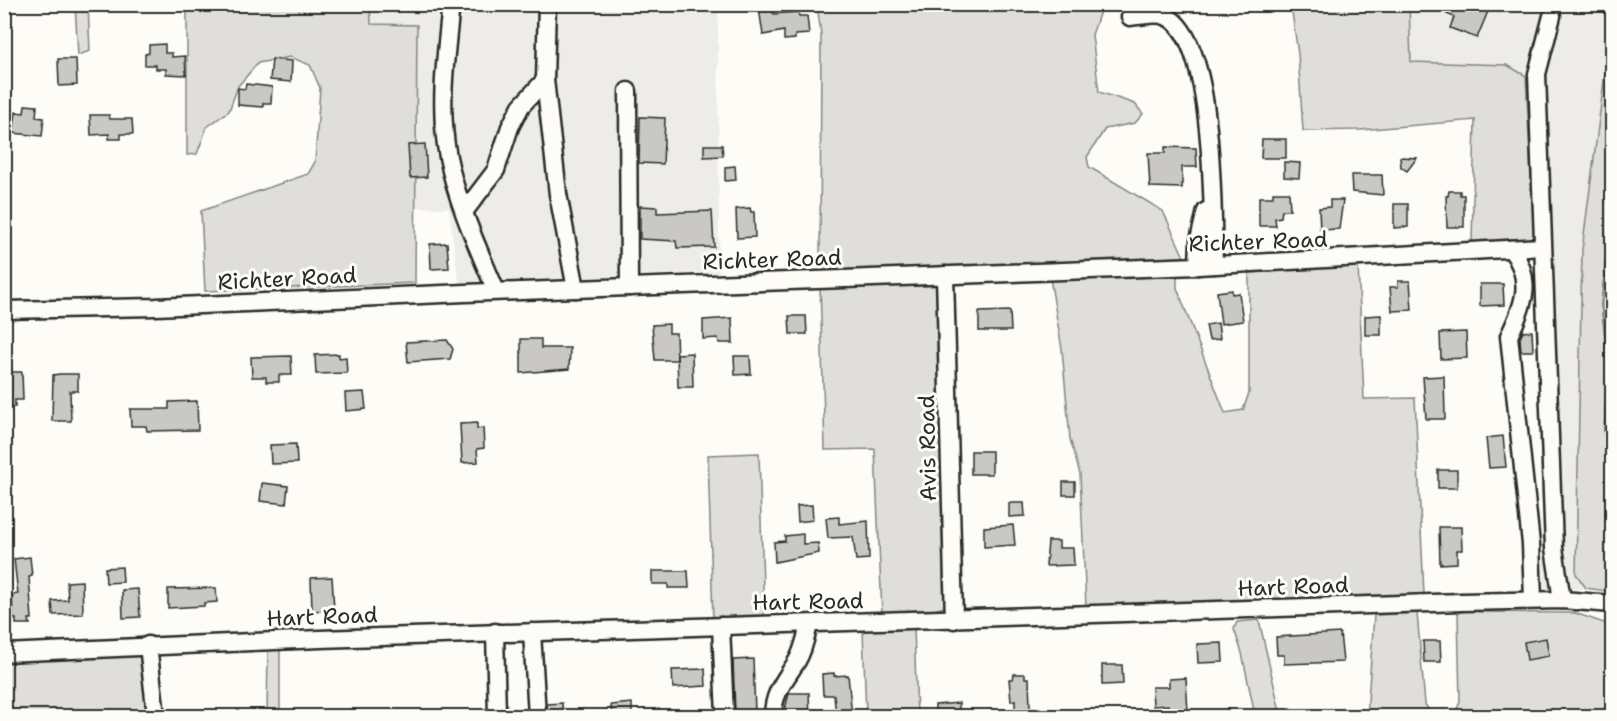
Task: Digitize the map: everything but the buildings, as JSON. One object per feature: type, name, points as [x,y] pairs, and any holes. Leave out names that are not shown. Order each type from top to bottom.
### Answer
[{"type":"street","points":[[450,4],[442,96],[448,156],[464,212],[496,291]]},
{"type":"street","points":[[547,4],[545,80],[558,194],[576,289]]},
{"type":"street","points":[[1130,17],[1162,15],[1183,29],[1194,52],[1207,115],[1211,203],[1206,265]]},
{"type":"street","points":[[1552,16],[1537,74],[1554,548],[1562,600]]},
{"type":"street","points":[[464,212],[496,170],[510,127],[521,106],[545,80]]},
{"type":"street","points":[[628,91],[629,287]]},
{"type":"street","name":"Richter Road","points":[[4,310],[120,308],[496,291],[1206,265],[1542,247]]},
{"type":"street","points":[[1511,249],[1520,261],[1525,287],[1524,306],[1509,336],[1531,544],[1533,600]]},
{"type":"street","name":"Avis Road","points":[[945,275],[954,620]]},
{"type":"street","name":"Hart Road","points":[[4,653],[148,645],[1533,600],[1612,604]]},
{"type":"street","points":[[773,717],[773,705],[779,687],[798,660],[809,624]]},
{"type":"street","points":[[721,626],[725,717]]},
{"type":"street","points":[[532,632],[537,717]]},
{"type":"street","points":[[495,633],[497,717]]},
{"type":"street","points":[[148,645],[156,717]]},
{"type":"shaded area","points":[[75,5],[88,5],[90,51],[78,55]]},
{"type":"shaded area","points":[[187,5],[370,5],[371,24],[417,25],[415,283],[205,291],[201,211],[308,174],[315,162],[320,88],[310,65],[290,57],[258,63],[238,86],[229,111],[207,127],[197,154],[187,155]]},
{"type":"shaded area","points":[[370,5],[718,5],[719,272],[459,284],[449,208],[415,207],[417,26],[371,24]]},
{"type":"shaded area","points":[[817,5],[1102,5],[1092,35],[1099,92],[1135,104],[1143,114],[1135,123],[1105,129],[1087,157],[1089,167],[1163,211],[1184,257],[820,274],[821,34]]},
{"type":"shaded area","points":[[1291,5],[1409,5],[1411,62],[1507,65],[1526,76],[1534,241],[1472,242],[1475,120],[1360,130],[1303,131],[1298,54]]},
{"type":"shaded area","points":[[1409,5],[1611,5],[1612,19],[1582,250],[1576,574],[1586,588],[1544,591],[1534,241],[1507,65],[1411,63]]},
{"type":"shaded area","points":[[1612,19],[1612,200],[1601,305],[1608,359],[1604,433],[1612,457],[1612,592],[1586,588],[1576,574],[1582,250]]},
{"type":"shaded area","points":[[1612,200],[1612,457],[1604,433],[1608,359],[1601,305]]},
{"type":"shaded area","points":[[1358,265],[1364,399],[1415,398],[1424,595],[1086,607],[1080,474],[1070,439],[1062,349],[1050,278],[1177,274],[1177,288],[1225,413],[1243,410],[1249,393],[1249,273]]},
{"type":"shaded area","points":[[937,281],[944,607],[929,612],[882,615],[875,449],[825,450],[820,284]]},
{"type":"shaded area","points":[[759,453],[764,620],[713,621],[708,455]]},
{"type":"shaded area","points":[[1468,610],[1575,613],[1607,624],[1612,661],[1612,716],[1440,716],[1454,715],[1460,702],[1458,613]]},
{"type":"shaded area","points":[[1417,613],[1425,704],[1432,716],[1367,716],[1374,615]]},
{"type":"shaded area","points":[[1259,620],[1281,716],[1206,716],[1255,715],[1242,653],[1234,629],[1237,622]]},
{"type":"shaded area","points":[[914,627],[917,716],[866,716],[863,629]]},
{"type":"shaded area","points":[[268,650],[280,650],[280,716],[267,716]]},
{"type":"shaded area","points":[[142,653],[151,716],[5,716],[5,662]]}]
